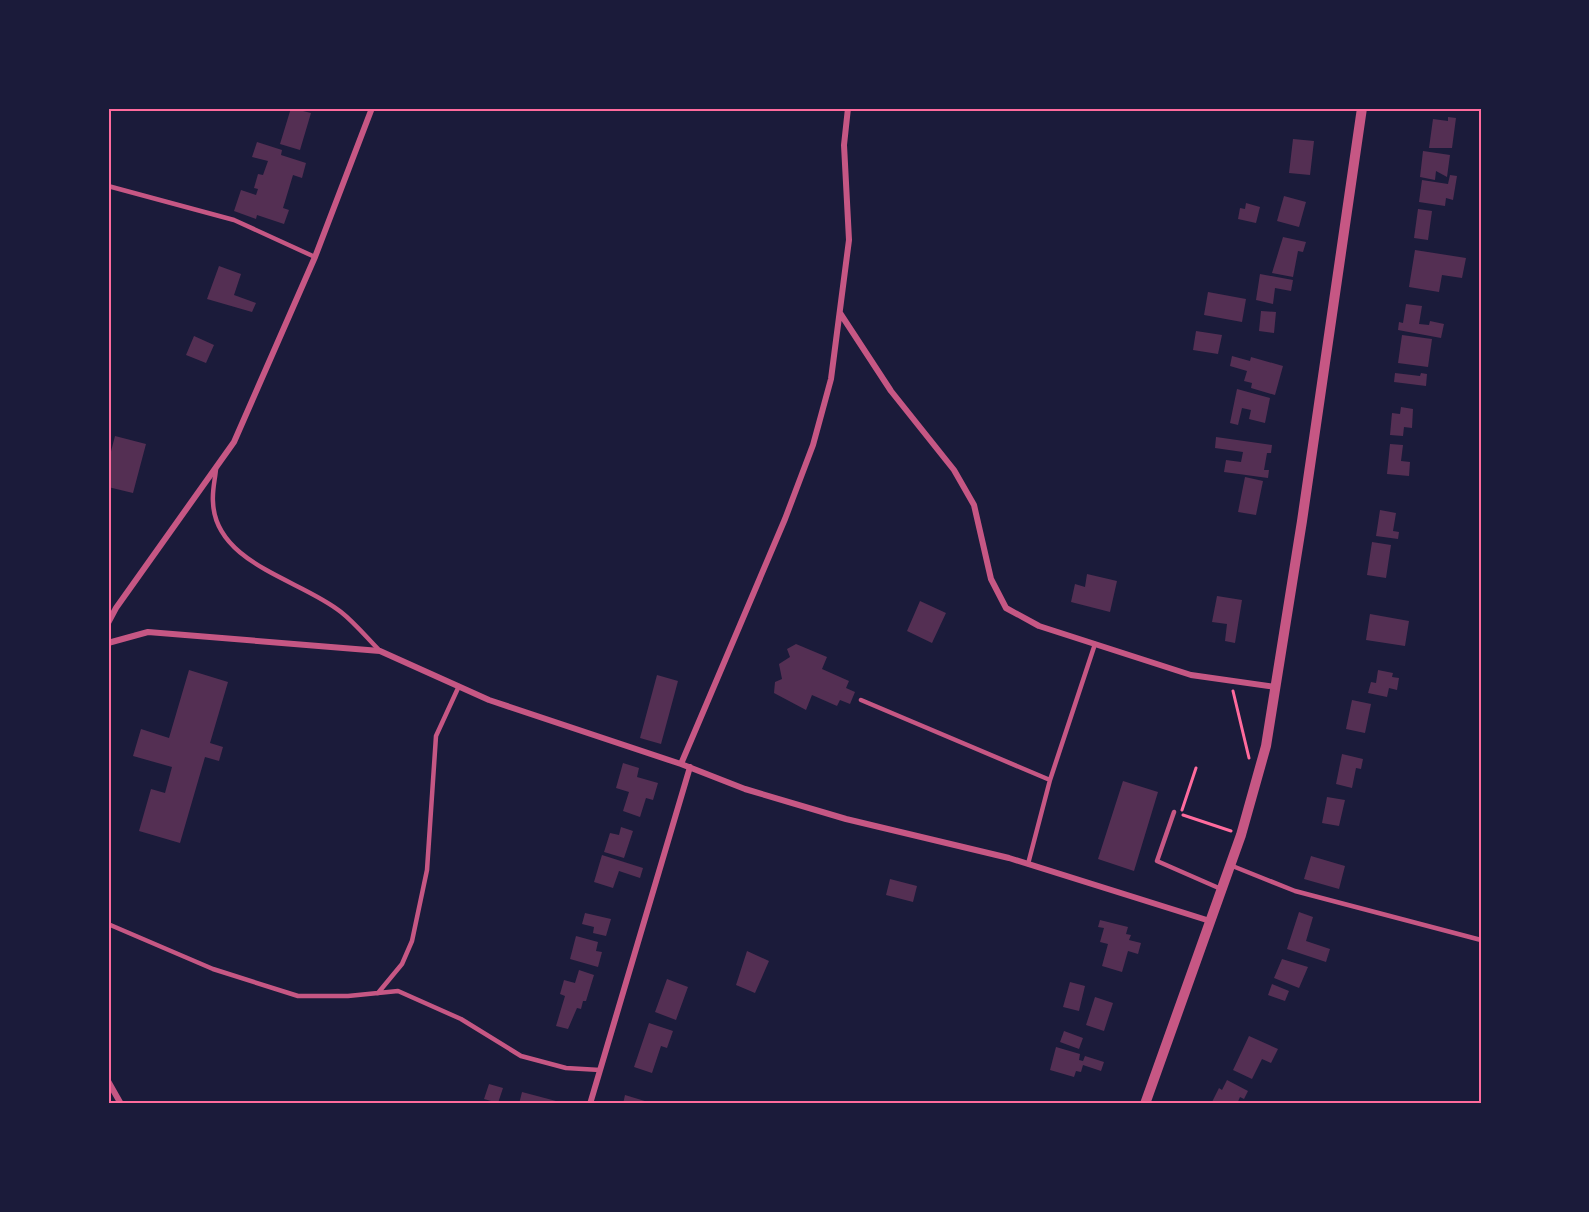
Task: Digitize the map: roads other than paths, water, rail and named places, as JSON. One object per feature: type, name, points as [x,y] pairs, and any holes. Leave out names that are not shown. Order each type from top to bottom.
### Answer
[{"type":"street","points":[[108,623],[116,608],[234,442],[315,256],[372,108]]},
{"type":"street","points":[[681,764],[785,519],[813,445],[831,379],[849,240],[844,146],[848,108]]},
{"type":"street","points":[[1145,1104],[1241,835],[1266,746],[1362,108]]},
{"type":"street","points":[[840,313],[891,391],[954,470],[969,496],[974,505],[991,579],[1006,608],[1039,626],[1191,675],[1275,687]]},
{"type":"street","points":[[108,643],[148,632],[380,651],[489,700],[690,767],[745,789],[846,819],[1028,864],[1210,921]]},
{"type":"street","points":[[590,1104],[690,767]]},
{"type":"street","points":[[108,1082],[121,1104]]},
{"type":"lane","points":[[108,186],[234,220],[315,256]]},
{"type":"lane","points":[[216,468],[213,503],[217,520],[230,543],[252,562],[340,611],[380,651]]},
{"type":"lane","points":[[1028,864],[1050,780],[1095,644]]},
{"type":"lane","points":[[377,993],[402,964],[412,941],[427,870],[436,736],[459,686]]},
{"type":"lane","points":[[861,700],[1050,780]]},
{"type":"lane","points":[[1174,812],[1157,861],[1221,889]]},
{"type":"lane","points":[[1230,865],[1295,891],[1481,940]]},
{"type":"lane","points":[[108,924],[213,969],[298,996],[398,991],[461,1019],[521,1056],[566,1068],[600,1070]]}]
